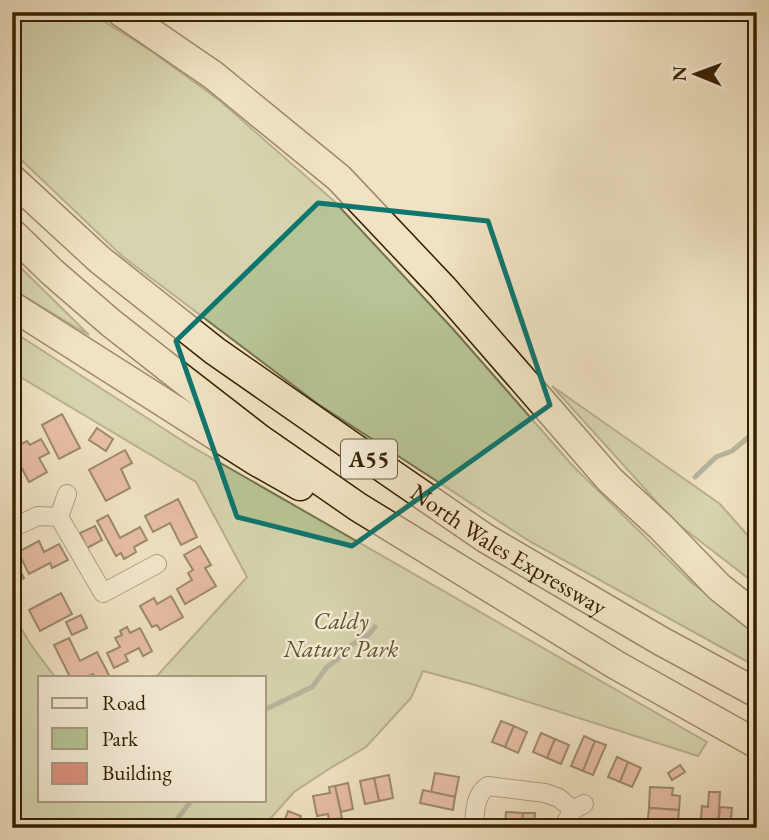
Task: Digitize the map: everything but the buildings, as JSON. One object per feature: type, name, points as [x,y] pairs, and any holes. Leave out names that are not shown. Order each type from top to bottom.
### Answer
[{"type":"highway","points":[[121,12],[213,75],[339,178],[443,288],[610,480],[661,527],[719,587],[757,617]]},
{"type":"highway","name":"North Wales Expressway","points":[[12,179],[100,260],[173,318],[359,453],[485,538],[661,642],[757,692]]},
{"type":"highway","name":"North Wales Expressway","points":[[12,233],[111,323],[260,439],[358,507],[616,665],[757,744]]},
{"type":"highway","points":[[12,306],[254,460],[616,665]]},
{"type":"street","points":[[66,494],[59,517],[103,593],[158,564]]},
{"type":"street","points":[[12,528],[38,516],[59,517]]},
{"type":"street","points":[[475,828],[475,808],[485,779],[559,798],[574,814]]},
{"type":"highlighted area","points":[[318,203],[488,221],[550,405],[352,546],[237,517],[176,341]]},
{"type":"green space","points":[[12,12],[89,12],[150,50],[219,100],[334,201],[453,329],[572,465],[692,583],[757,632],[757,667],[529,541],[318,404],[122,256],[12,151]]},
{"type":"green space","points":[[12,259],[89,335],[12,289]]},
{"type":"green space","name":"Caldy Nature Park","points":[[12,331],[189,445],[707,742],[698,756],[423,671],[411,698],[366,747],[294,792],[262,828],[12,828],[12,613],[54,676],[38,676],[38,802],[266,802],[266,676],[157,676],[247,577],[196,482],[12,372]]},
{"type":"green space","points":[[552,386],[720,504],[757,546],[757,585],[674,521]]},
{"type":"waterway","points":[[695,477],[716,457],[732,451],[757,430]]},
{"type":"waterway","points":[[266,709],[312,687],[345,649],[367,636],[375,627]]},
{"type":"waterway","points":[[170,828],[190,802]]}]
